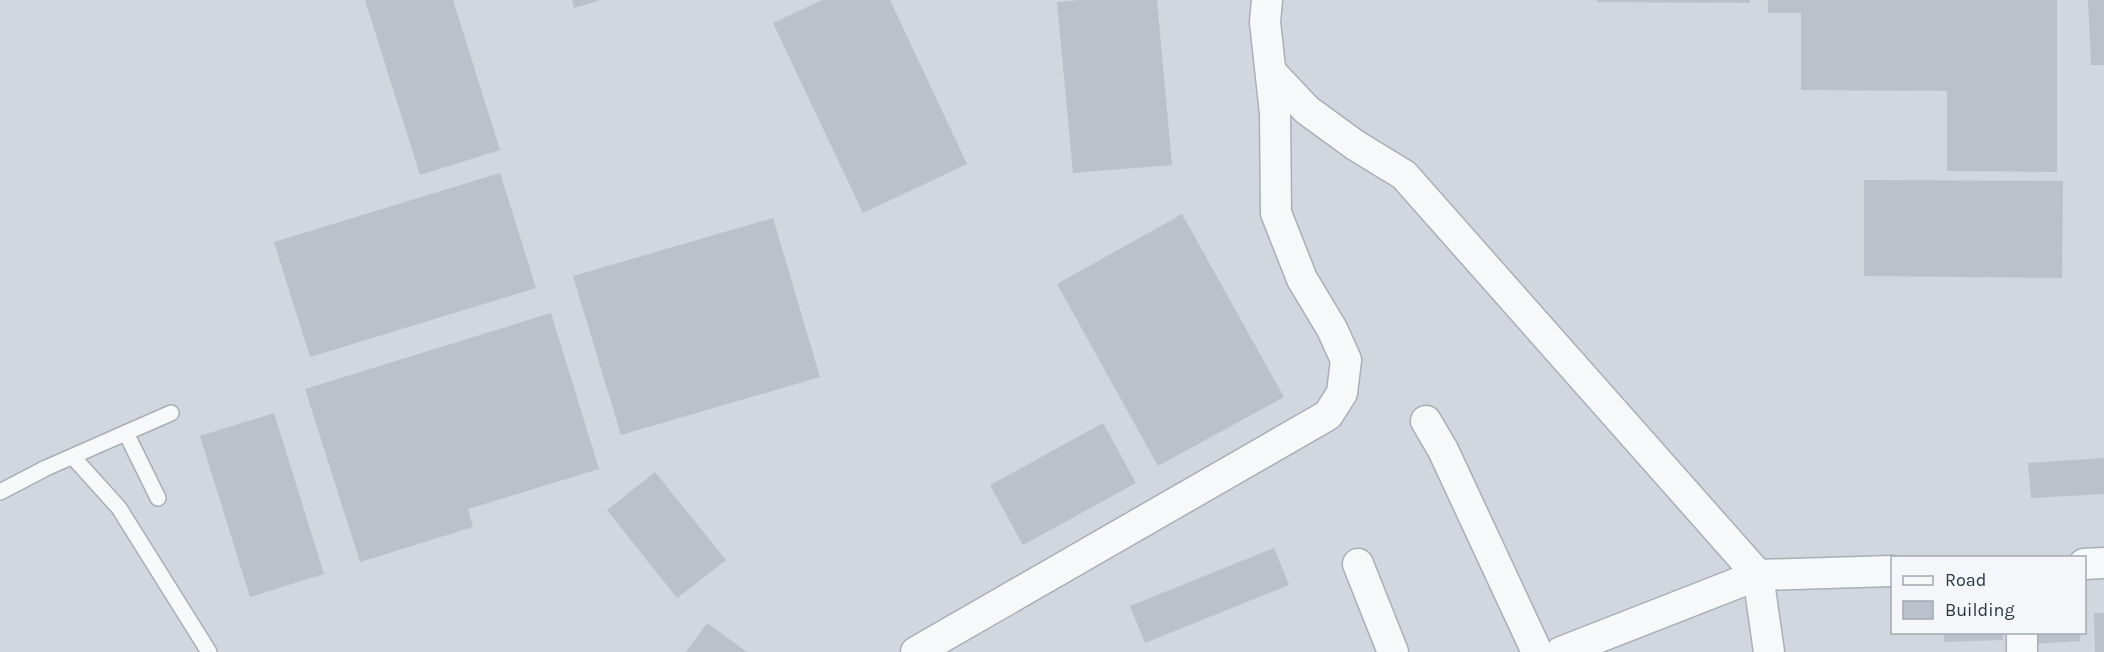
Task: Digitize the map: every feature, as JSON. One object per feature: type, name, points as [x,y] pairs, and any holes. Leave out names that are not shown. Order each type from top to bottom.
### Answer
[{"type":"street","points":[[916,652],[1328,415],[1342,393],[1346,360],[1332,329],[1302,279],[1276,213],[1275,113],[1265,22],[1267,0]]},
{"type":"street","points":[[1272,72],[1307,110],[1354,145],[1404,175],[1758,575],[1769,652]]},
{"type":"street","points":[[1426,421],[1443,450],[1537,652]]},
{"type":"street","points":[[2086,564],[2104,563]]},
{"type":"street","points":[[1358,564],[1393,652]]},
{"type":"street","points":[[1561,652],[1758,575],[1891,571]]},
{"type":"street","points":[[2022,634],[2022,652]]},
{"type":"lane","points":[[0,492],[46,468],[171,413]]},
{"type":"lane","points":[[126,433],[158,498]]},
{"type":"lane","points":[[73,457],[119,508],[209,652]]},
{"type":"shaded area","points":[[0,0],[2104,0],[2104,652],[0,652]]},
{"type":"building","points":[[365,0],[453,0],[500,150],[420,175]]},
{"type":"building","points":[[572,0],[598,0],[598,1],[574,8]]},
{"type":"building","points":[[822,0],[890,0],[967,164],[863,213],[773,23]]},
{"type":"building","points":[[1157,0],[1172,165],[1073,173],[1057,2]]},
{"type":"building","points":[[1597,0],[1750,0],[1750,3],[1597,2]]},
{"type":"building","points":[[1768,0],[2057,0],[2057,172],[1947,171],[1947,91],[1801,90],[1801,13],[1768,13]]},
{"type":"building","points":[[2088,0],[2104,0],[2104,65],[2091,65]]},
{"type":"building","points":[[500,173],[536,288],[310,357],[274,242]]},
{"type":"building","points":[[1864,180],[2063,181],[2062,278],[1864,276]]},
{"type":"building","points":[[1182,214],[1284,397],[1158,466],[1057,284]]},
{"type":"building","points":[[773,218],[820,377],[621,435],[573,276]]},
{"type":"building","points":[[551,313],[599,469],[468,509],[473,527],[360,562],[305,389]]},
{"type":"building","points":[[274,413],[324,574],[250,597],[200,436]]},
{"type":"building","points":[[1103,423],[1136,483],[1023,545],[990,485]]},
{"type":"building","points":[[2104,458],[2104,494],[2031,498],[2028,463]]},
{"type":"building","points":[[655,472],[726,560],[677,598],[607,510]]},
{"type":"building","points":[[1274,548],[1289,585],[1145,643],[1130,606]]},
{"type":"building","points":[[2094,613],[2104,613],[2104,652],[2095,652]]},
{"type":"building","points":[[707,623],[747,652],[686,652]]},
{"type":"building","points":[[1944,634],[2002,634],[2003,640],[1944,642]]},
{"type":"building","points":[[2034,634],[2080,634],[2080,641],[2035,644]]}]
